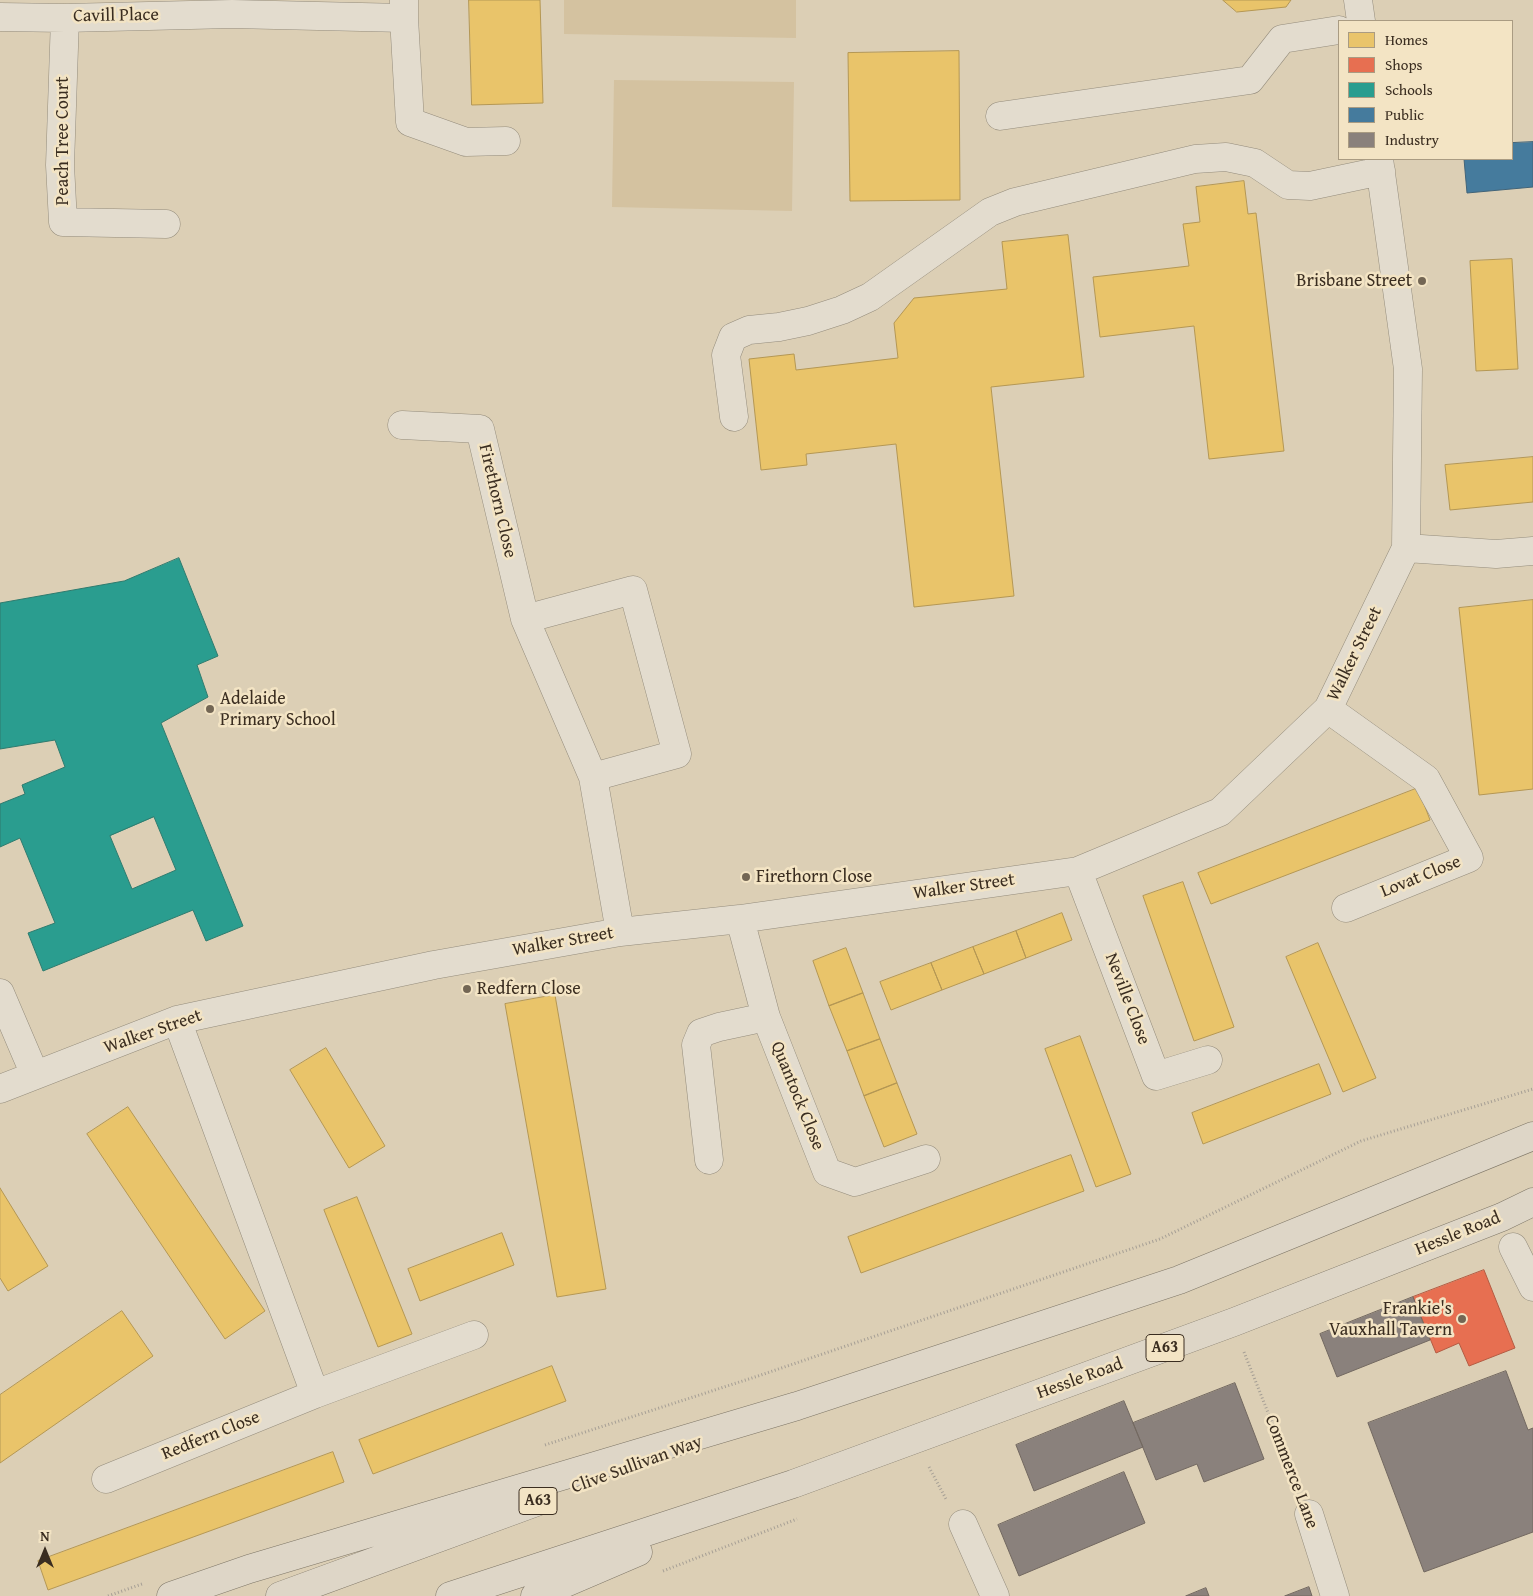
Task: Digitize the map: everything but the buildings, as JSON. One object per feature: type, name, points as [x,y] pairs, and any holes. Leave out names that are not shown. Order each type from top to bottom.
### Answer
[{"type":"highway","name":"A63","points":[[797,1406],[1179,1280],[1533,1136]]},
{"type":"highway","name":"Hessle Road","points":[[793,1484],[1234,1322],[1502,1217],[1533,1202]]},
{"type":"highway","points":[[171,1596],[249,1570],[797,1406]]},
{"type":"highway","name":"Clive Sullivan Way","points":[[280,1596],[797,1406]]},
{"type":"highway","name":"A63","points":[[450,1596],[793,1484]]},
{"type":"highway","points":[[535,1596],[793,1484]]},
{"type":"street","points":[[1358,0],[1361,20]]},
{"type":"street","name":"Cavill Place","points":[[0,17],[65,18],[232,7],[404,9],[410,122],[466,142],[506,140]]},
{"type":"street","name":"Peach Tree Court","points":[[65,18],[60,165],[64,222],[166,224]]},
{"type":"street","points":[[1000,116],[1250,80],[1282,39],[1338,30]]},
{"type":"street","points":[[734,417],[726,355],[733,337],[749,330],[779,327],[808,321],[842,310],[870,297],[990,212],[1015,202],[1195,160],[1226,157],[1255,163],[1288,185],[1310,186],[1380,165]]},
{"type":"street","name":"Walker Street","points":[[0,1089],[177,1020],[434,965],[620,932],[740,919],[1078,871],[1220,812],[1328,709],[1406,548],[1408,369],[1380,165]]},
{"type":"street","name":"Firethorn Close","points":[[402,425],[480,429],[525,618],[593,777],[620,932]]},
{"type":"street","points":[[1406,548],[1496,554],[1533,551]]},
{"type":"street","points":[[525,618],[633,590],[677,754],[593,777]]},
{"type":"street","name":"Lovat Close","points":[[1328,709],[1426,779],[1469,858],[1346,908]]},
{"type":"street","name":"Neville Close","points":[[1078,871],[1156,1076],[1208,1060]]},
{"type":"street","name":"Quantock Close","points":[[740,919],[766,1017],[827,1172],[856,1182],[926,1159]]},
{"type":"street","points":[[0,993],[35,1075]]},
{"type":"street","points":[[709,1160],[696,1046],[702,1033],[718,1027],[766,1017]]},
{"type":"street","points":[[177,1020],[315,1394]]},
{"type":"street","points":[[1513,1247],[1533,1286]]},
{"type":"street","name":"Redfern Close","points":[[106,1479],[315,1394],[474,1335]]},
{"type":"street","name":"Commerce Lane","points":[[1309,1514],[1336,1596]]},
{"type":"street","points":[[964,1524],[995,1596]]},
{"type":"path","points":[[758,1376],[1160,1238],[1361,1141],[1533,1089]]},
{"type":"path","name":"Commerce Lane","points":[[1242,1349],[1309,1514]]},
{"type":"shaded area","points":[[564,0],[796,0],[796,38],[564,34]]},
{"type":"shaded area","points":[[614,80],[794,82],[792,211],[612,207]]},
{"type":"place","name":"Brisbane Street","points":[[1422,281]]},
{"type":"place","name":"Adelaide Primary School","points":[[210,709]]},
{"type":"place","name":"Firethorn Close","points":[[746,877]]},
{"type":"place","name":"Redfern Close","points":[[467,989]]},
{"type":"place","name":"Frankie's Vauxhall Tavern","points":[[1462,1319]]}]
